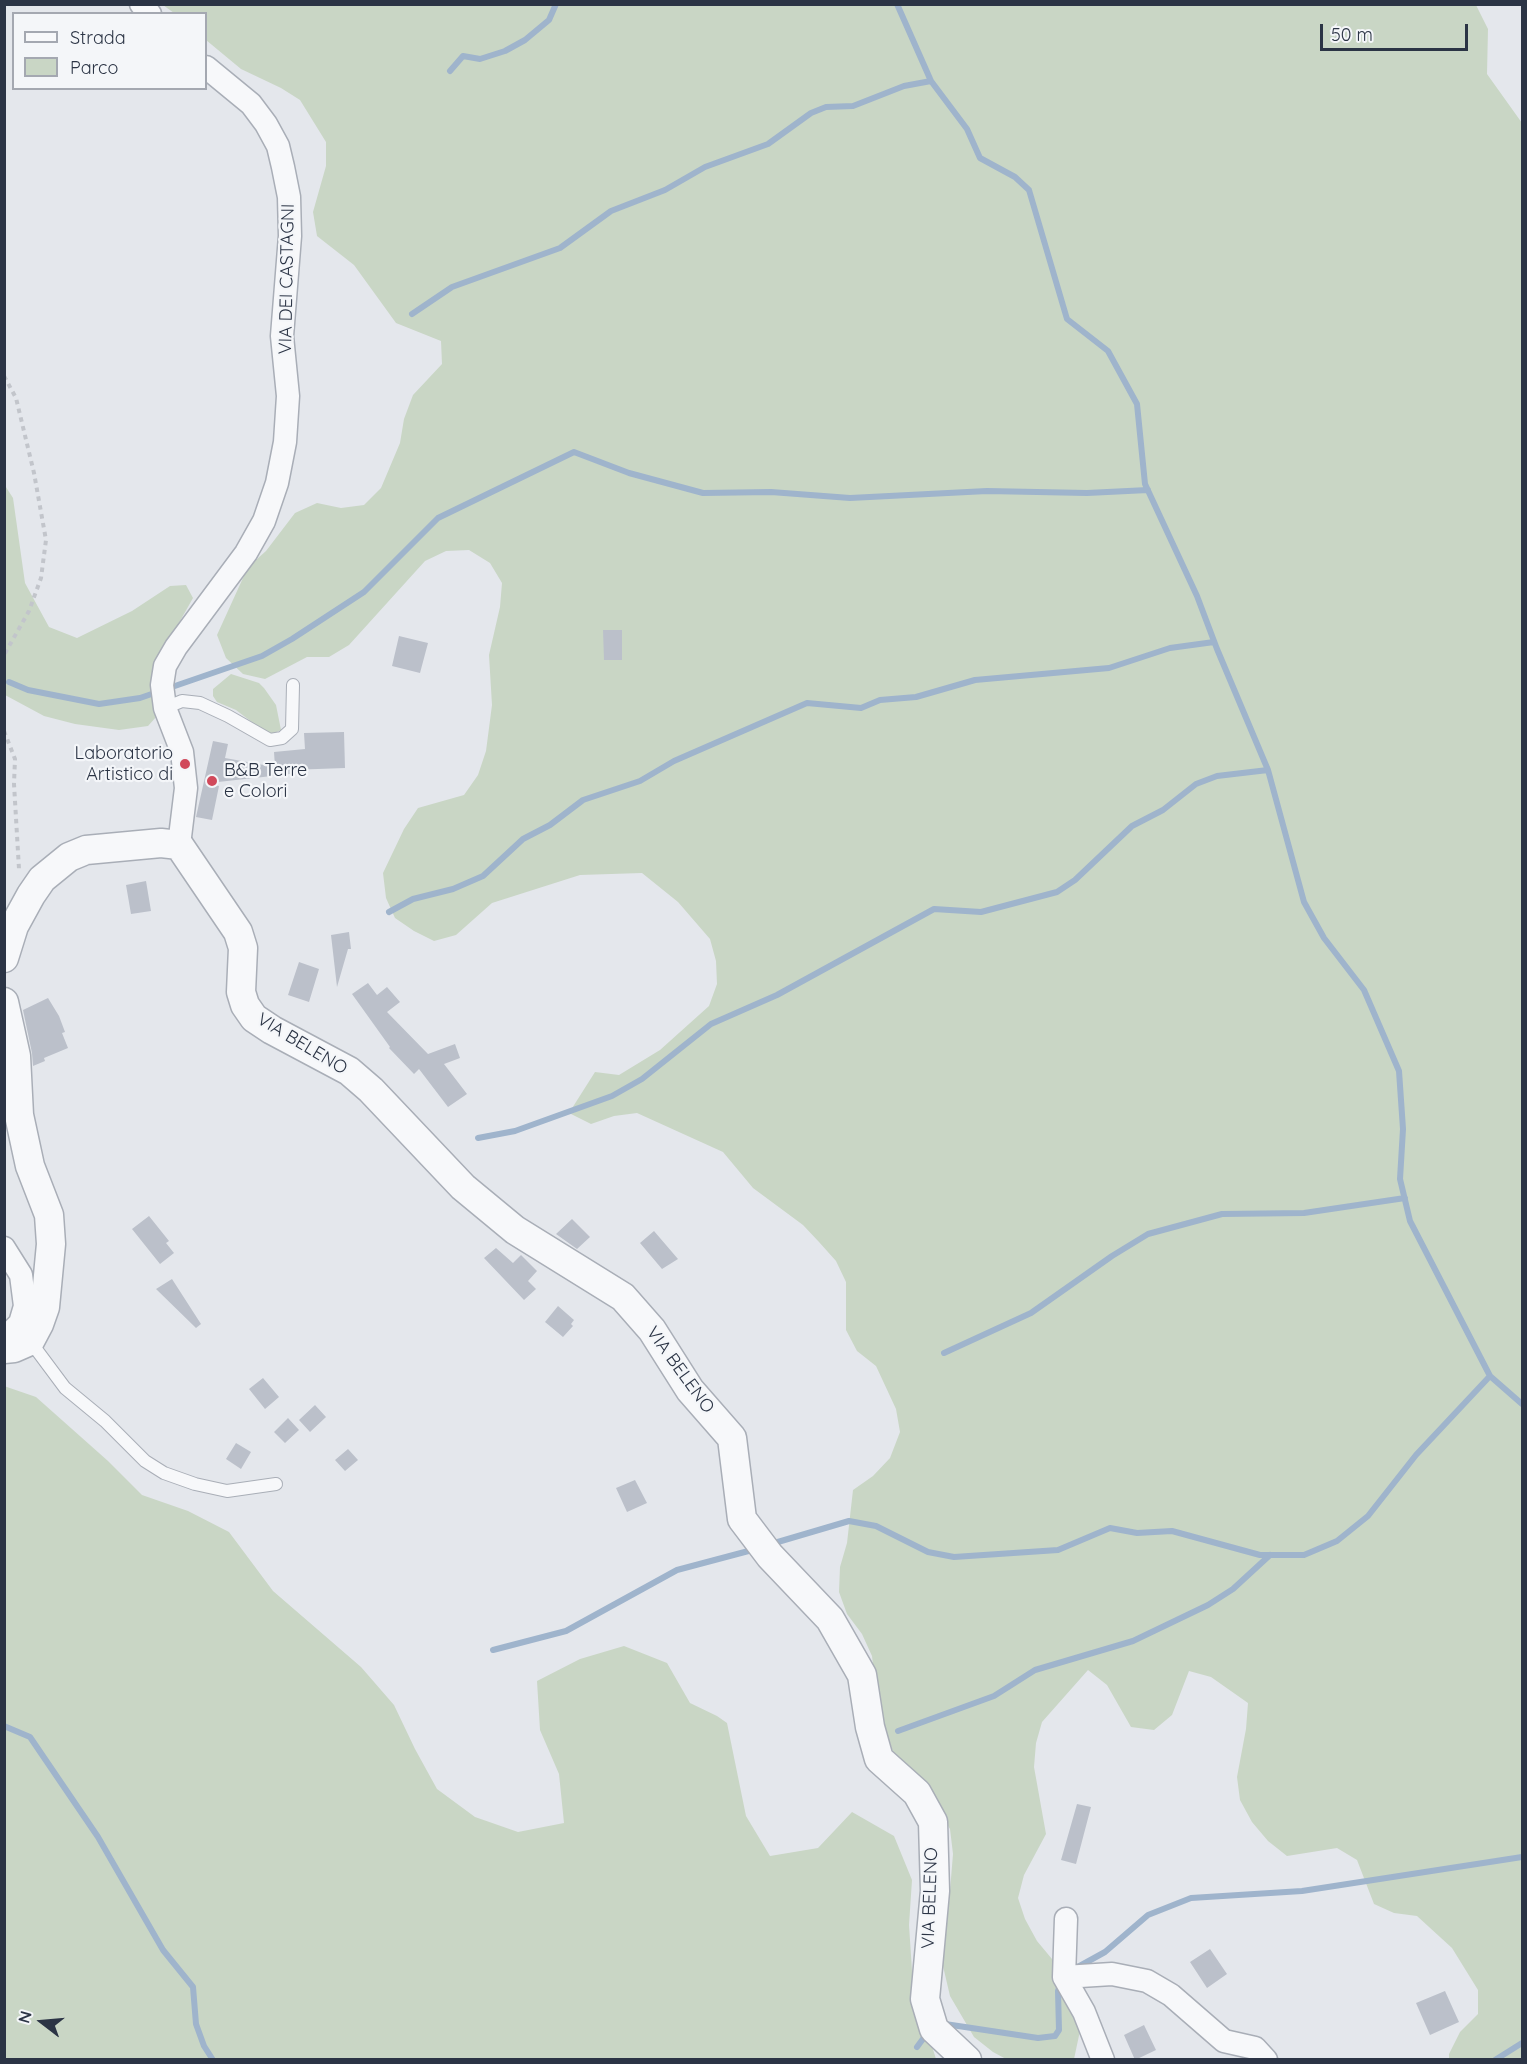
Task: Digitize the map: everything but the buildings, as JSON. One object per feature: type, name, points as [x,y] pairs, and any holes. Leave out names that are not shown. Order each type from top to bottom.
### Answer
[{"type":"street","name":"VIA DEI CASTAGNI","points":[[179,845],[186,789],[182,752],[165,708],[162,685],[165,666],[176,647],[246,553],[264,521],[277,483],[285,442],[288,396],[282,336],[290,216],[289,197],[278,146],[266,124],[251,104],[207,68]]},
{"type":"street","points":[[4,958],[14,926],[23,908],[42,879],[69,857],[86,850],[161,843],[179,845]]},
{"type":"street","name":"VIA BELENO","points":[[179,845],[238,932],[243,948],[241,992],[245,1005],[254,1018],[349,1071],[371,1090],[464,1187],[489,1209],[515,1230],[622,1297],[652,1330],[690,1390],[732,1438],[742,1519],[770,1556],[830,1618],[862,1675],[870,1727],[879,1759],[917,1792],[933,1822],[934,1891],[925,1999],[934,2029],[967,2060]]},
{"type":"street","points":[[4,1002],[16,1056],[19,1115],[30,1166],[49,1215],[51,1244],[45,1307],[13,1343]]},
{"type":"street","points":[[4,1248],[21,1275],[25,1306],[13,1343]]},
{"type":"street","points":[[1066,1918],[1064,1977],[1084,2012],[1103,2060]]},
{"type":"street","points":[[1064,1977],[1112,1974],[1147,1981],[1171,1995],[1224,2041],[1255,2048],[1266,2060]]},
{"type":"lane","points":[[165,708],[182,701],[200,703],[270,740],[282,738],[292,729],[293,685]]},
{"type":"lane","points":[[13,1343],[105,1421],[145,1461],[164,1473],[195,1484],[227,1491],[276,1484]]},
{"type":"path","points":[[4,376],[16,398],[34,474],[46,540],[41,578],[29,610],[4,655]]},
{"type":"path","points":[[4,731],[15,759],[14,784],[20,856],[18,889],[23,908]]},
{"type":"green space","points":[[163,5],[1476,5],[1488,29],[1487,74],[1522,123],[1522,2059],[1449,2059],[1449,2054],[1460,2032],[1478,2014],[1478,1990],[1452,1948],[1417,1916],[1394,1913],[1374,1904],[1357,1860],[1337,1848],[1287,1856],[1268,1841],[1252,1822],[1240,1800],[1237,1777],[1246,1729],[1248,1703],[1211,1677],[1189,1671],[1172,1715],[1154,1730],[1131,1727],[1107,1685],[1088,1670],[1042,1722],[1036,1743],[1034,1767],[1046,1834],[1024,1875],[1018,1898],[1025,1919],[1037,1941],[1052,1959],[1084,2012],[1074,2059],[1006,2059],[974,2037],[950,1996],[939,1949],[949,1903],[953,1854],[950,1829],[924,1786],[906,1771],[893,1752],[878,1706],[872,1656],[862,1634],[847,1614],[839,1592],[840,1567],[847,1543],[853,1490],[873,1476],[890,1458],[900,1432],[896,1409],[876,1366],[857,1351],[846,1330],[846,1282],[836,1261],[803,1225],[753,1188],[723,1152],[637,1113],[614,1116],[591,1124],[569,1113],[595,1072],[619,1075],[660,1050],[709,1006],[717,984],[716,961],[710,939],[678,902],[642,873],[580,875],[492,903],[456,935],[434,941],[395,918],[386,898],[383,873],[404,829],[418,808],[464,795],[478,775],[486,751],[492,705],[489,655],[500,607],[502,583],[490,563],[469,550],[446,551],[425,561],[349,645],[329,657],[307,657],[265,679],[243,674],[226,658],[217,635],[248,567],[266,551],[295,513],[317,503],[341,508],[364,505],[381,488],[400,443],[404,419],[413,395],[442,364],[441,341],[396,323],[354,265],[317,236],[313,212],[326,166],[326,142],[300,100],[241,69],[207,41],[207,12],[173,12]]},
{"type":"green space","points":[[4,484],[13,498],[25,583],[49,627],[77,638],[132,611],[170,586],[186,585],[193,598],[158,660],[151,688],[157,716],[148,726],[119,730],[75,724],[44,716],[5,695]]},
{"type":"green space","points":[[231,674],[259,683],[264,688],[276,705],[281,730],[272,734],[266,733],[236,710],[217,702],[213,696],[213,689]]},
{"type":"green space","points":[[4,1386],[36,1397],[108,1461],[142,1495],[188,1511],[229,1532],[273,1591],[361,1667],[394,1705],[437,1789],[475,1817],[518,1832],[564,1823],[559,1774],[540,1730],[537,1681],[580,1659],[624,1646],[667,1663],[690,1703],[727,1723],[746,1816],[770,1856],[818,1848],[852,1812],[894,1836],[912,1880],[909,1925],[913,1986],[936,2059],[5,2059]]},
{"type":"waterway","points":[[450,71],[463,56],[480,59],[505,51],[525,40],[549,20],[556,4]]},
{"type":"waterway","points":[[897,4],[931,81],[967,129],[980,158],[1015,177],[1029,190],[1067,319],[1108,351],[1137,404],[1145,484],[1197,596],[1268,770],[1304,902],[1324,938],[1364,990],[1399,1071],[1403,1129],[1400,1179],[1410,1221],[1490,1376],[1522,1404]]},
{"type":"waterway","points":[[412,314],[452,287],[560,248],[611,211],[665,190],[705,167],[768,144],[811,113],[826,107],[853,106],[904,86],[931,81]]},
{"type":"waterway","points":[[9,682],[28,690],[99,704],[140,698],[262,656],[364,592],[438,518],[574,452],[629,473],[703,493],[771,492],[850,498],[987,491],[1087,493],[1148,490]]},
{"type":"waterway","points":[[389,912],[413,899],[453,889],[483,876],[523,839],[550,825],[583,800],[640,781],[674,761],[807,703],[861,708],[880,700],[916,697],[975,680],[1109,668],[1170,648],[1214,642]]},
{"type":"waterway","points":[[478,1138],[515,1131],[612,1096],[642,1079],[711,1024],[777,995],[934,909],[981,912],[1057,892],[1075,880],[1132,826],[1163,810],[1196,784],[1217,776],[1268,770]]},
{"type":"waterway","points":[[944,1353],[1031,1313],[1112,1256],[1148,1234],[1222,1214],[1304,1213],[1405,1198]]},
{"type":"waterway","points":[[771,1544],[849,1521],[876,1526],[928,1552],[954,1557],[1058,1550],[1110,1528],[1137,1533],[1172,1531],[1260,1555],[1304,1555],[1337,1541],[1368,1516],[1416,1455],[1490,1376]]},
{"type":"waterway","points":[[493,1650],[566,1631],[677,1570],[756,1549]]},
{"type":"waterway","points":[[898,1731],[994,1696],[1035,1670],[1133,1641],[1208,1605],[1233,1589],[1270,1555]]},
{"type":"waterway","points":[[4,1726],[30,1737],[98,1837],[163,1950],[193,1987],[196,2024],[204,2046],[213,2060]]},
{"type":"waterway","points":[[1076,1968],[1105,1952],[1148,1915],[1191,1898],[1302,1891],[1522,1857]]},
{"type":"waterway","points":[[945,2024],[1038,2038],[1055,2036],[1059,2030],[1058,1991],[1060,1985]]},
{"type":"waterway","points":[[917,2047],[928,2032]]},
{"type":"waterway","points":[[1495,2060],[1522,2043]]},
{"type":"place","name":"Laboratorio Artistico di","points":[[185,764]]},
{"type":"place","name":"B&B Terre e Colori","points":[[212,781]]}]
